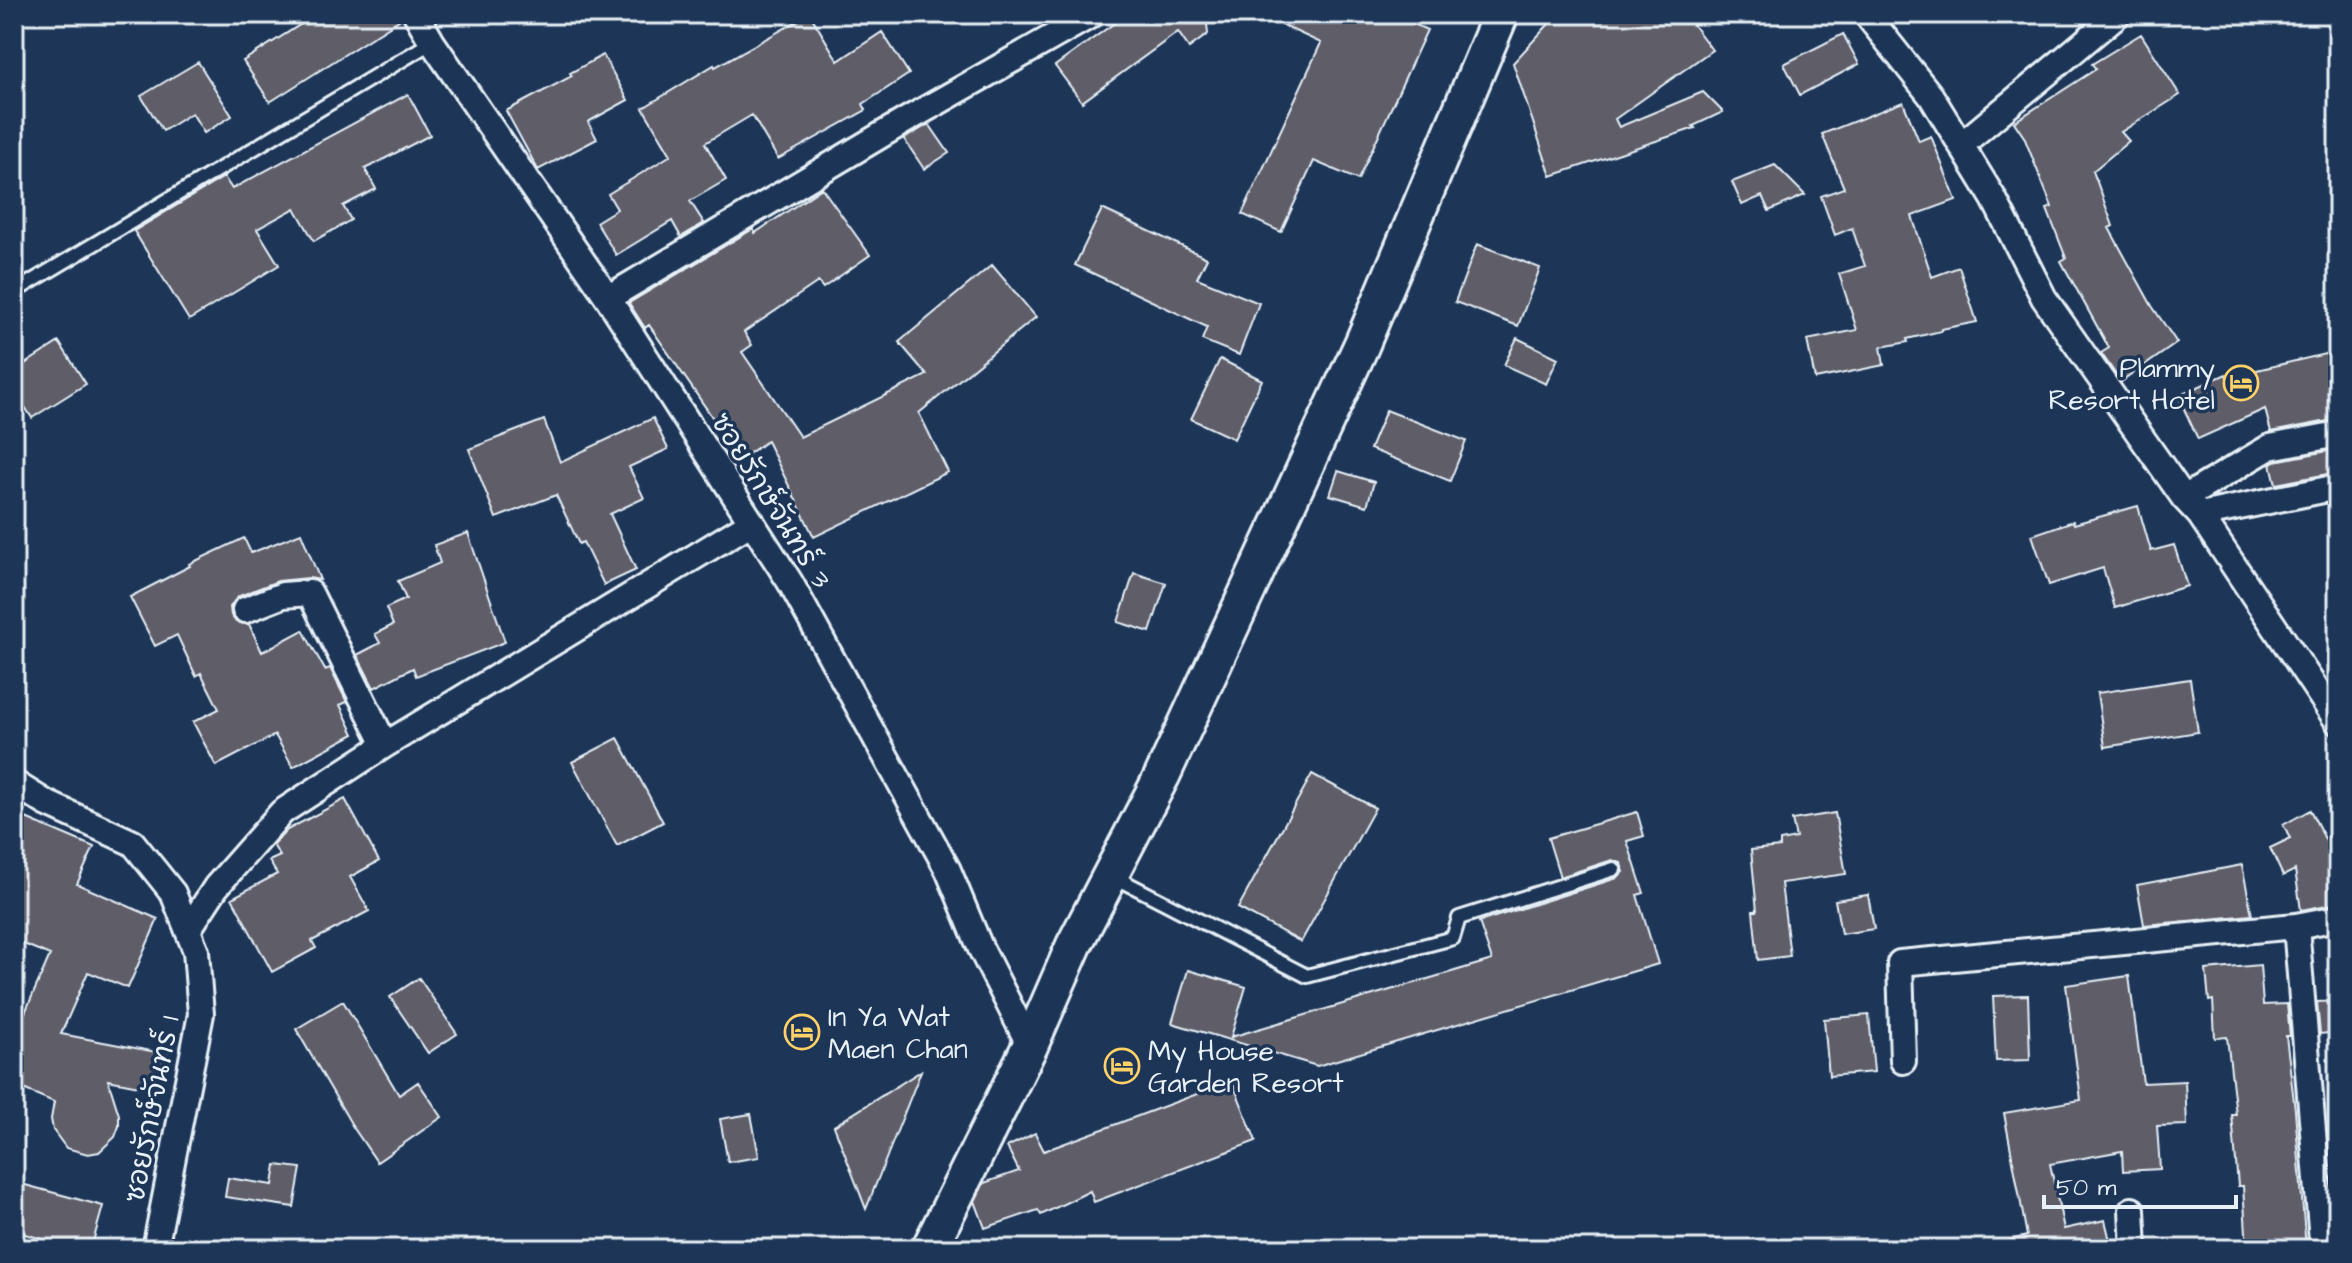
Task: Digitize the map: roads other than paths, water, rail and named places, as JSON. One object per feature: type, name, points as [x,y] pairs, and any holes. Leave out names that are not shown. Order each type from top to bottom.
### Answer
[{"type":"main road","points":[[929,1249],[1030,1046],[1074,945],[1162,776],[1362,344],[1501,14]]},
{"type":"street","name":"ซอยรักษ์จันทร์ 3","points":[[416,14],[432,42],[608,298],[790,582],[948,870],[980,947],[1030,1046]]},
{"type":"street","points":[[608,298],[903,122],[1093,14]]},
{"type":"street","points":[[1866,14],[1931,96],[1994,199],[2044,298],[2192,506],[2338,722]]},
{"type":"street","points":[[1961,145],[2118,14]]},
{"type":"street","points":[[2192,506],[2270,447],[2338,434]]},
{"type":"street","points":[[2192,506],[2338,487]]},
{"type":"street","points":[[188,930],[216,887],[282,812],[385,745],[752,522]]},
{"type":"street","points":[[245,610],[283,595],[310,593],[385,745]]},
{"type":"street","name":"ซอยรักษ์จันทร์ 1","points":[[14,783],[46,803],[133,843],[173,893],[196,951],[201,1014],[155,1249]]},
{"type":"street","points":[[1903,1061],[1900,963],[2296,926],[2338,918]]},
{"type":"street","points":[[2296,926],[2322,1240]]},
{"type":"street","points":[[2132,1210],[2134,1249]]},
{"type":"lane","points":[[19,289],[432,42]]},
{"type":"lane","points":[[1110,875],[1307,976],[1453,938],[1459,918],[1614,869]]},
{"type":"place","name":"Plammy Resort Hotel","points":[[2241,383]]},
{"type":"place","name":"In Ya Wat Maen Chan","points":[[802,1032]]},
{"type":"place","name":"My House Garden Resort","points":[[1122,1066]]}]
